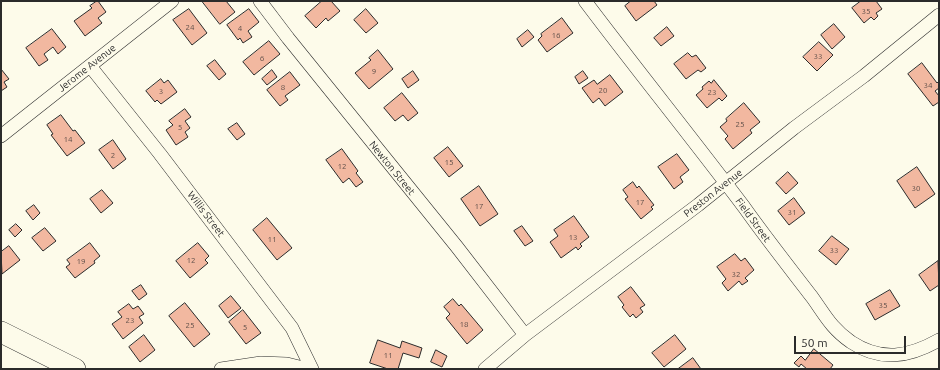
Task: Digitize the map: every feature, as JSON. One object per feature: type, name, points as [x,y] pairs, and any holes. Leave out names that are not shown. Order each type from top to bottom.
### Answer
[{"type":"main road","points":[[1,332],[75,369]]},
{"type":"street","name":"Jerome Avenue","points":[[1,136],[172,1]]},
{"type":"street","name":"Newton Street","points":[[260,1],[288,38],[457,247],[525,335]]},
{"type":"street","name":"Field Street","points":[[585,1],[633,65],[726,183],[812,297],[833,328],[852,342],[878,354],[906,354],[923,349],[939,340]]},
{"type":"street","name":"Preston Avenue","points":[[485,369],[525,335],[698,205],[794,128],[864,76],[939,15]]},
{"type":"street","name":"Willis Street","points":[[90,66],[160,154],[292,328],[312,369]]},
{"type":"street","points":[[221,369],[261,363],[287,364],[307,369]]},
{"type":"building","points":[[97,1],[106,12],[98,18],[102,23],[85,36],[74,21],[92,8],[90,6]]},
{"type":"building","points":[[202,1],[226,1],[235,12],[220,24]]},
{"type":"building","points":[[322,1],[331,1],[340,11],[328,21],[326,18],[316,28],[305,16]]},
{"type":"building","points":[[631,1],[654,1],[657,5],[636,21],[625,6]]},
{"type":"building","points":[[861,1],[876,1],[882,9],[876,13],[878,16],[874,20],[871,17],[864,23],[852,8]]},
{"type":"building","points":[[189,9],[207,33],[192,45],[173,20]]},
{"type":"building","points":[[249,9],[259,22],[248,31],[252,37],[243,43],[240,38],[238,40],[227,25]]},
{"type":"building","points":[[366,9],[378,23],[366,33],[354,20]]},
{"type":"building","points":[[562,18],[573,33],[547,52],[538,40],[542,36],[541,34]]},
{"type":"building","points":[[834,24],[845,37],[832,49],[821,35]]},
{"type":"building","points":[[667,27],[674,36],[661,46],[654,38]]},
{"type":"building","points":[[52,29],[66,47],[58,54],[53,47],[44,54],[48,60],[39,66],[26,48]]},
{"type":"building","points":[[528,30],[534,37],[522,47],[517,39]]},
{"type":"building","points":[[269,41],[280,54],[254,75],[243,62]]},
{"type":"building","points":[[819,42],[833,55],[817,71],[803,57]]},
{"type":"building","points":[[378,50],[393,69],[369,89],[355,73],[371,60],[369,58]]},
{"type":"building","points":[[688,53],[692,57],[696,55],[706,68],[701,72],[698,70],[686,79],[674,64]]},
{"type":"building","points":[[215,60],[226,74],[219,80],[207,66]]},
{"type":"building","points":[[922,63],[937,83],[939,81],[939,88],[935,91],[939,96],[939,102],[933,106],[908,74]]},
{"type":"building","points":[[1,69],[9,79],[4,82],[7,87],[1,91]]},
{"type":"building","points":[[272,70],[277,77],[267,85],[262,79]]},
{"type":"building","points":[[413,71],[419,80],[408,88],[402,79]]},
{"type":"building","points":[[583,71],[588,78],[579,84],[575,77]]},
{"type":"building","points":[[290,72],[300,85],[285,96],[288,100],[280,106],[267,90]]},
{"type":"building","points":[[610,75],[623,92],[605,106],[599,98],[593,103],[582,88],[594,80],[597,84]]},
{"type":"building","points":[[161,79],[164,83],[168,80],[177,92],[161,104],[157,100],[155,102],[146,91]]},
{"type":"building","points":[[714,80],[727,96],[722,101],[719,98],[707,108],[696,95],[709,81],[711,83]]},
{"type":"building","points":[[402,93],[418,113],[408,121],[403,115],[395,121],[384,108]]},
{"type":"building","points":[[744,103],[760,122],[750,130],[752,133],[733,149],[725,139],[728,136],[720,127],[727,121],[726,119]]},
{"type":"building","points":[[185,109],[191,117],[185,121],[190,128],[185,132],[188,137],[176,145],[166,130],[173,125],[169,121]]},
{"type":"building","points":[[61,115],[73,131],[75,130],[85,143],[67,156],[51,135],[53,134],[47,125]]},
{"type":"building","points":[[237,123],[245,134],[237,140],[228,129]]},
{"type":"building","points":[[113,140],[126,159],[113,169],[99,150]]},
{"type":"building","points":[[448,147],[463,166],[449,177],[434,158]]},
{"type":"building","points":[[342,149],[358,171],[356,173],[363,182],[356,187],[349,178],[343,183],[326,160]]},
{"type":"building","points":[[677,154],[689,170],[680,177],[683,182],[674,189],[658,167]]},
{"type":"building","points":[[917,167],[935,194],[915,208],[897,181]]},
{"type":"building","points":[[788,172],[798,183],[786,194],[776,183]]},
{"type":"building","points":[[633,182],[637,188],[639,186],[654,205],[651,207],[653,209],[641,219],[625,199],[628,197],[623,190]]},
{"type":"building","points":[[479,186],[498,214],[480,226],[461,199]]},
{"type":"building","points":[[102,190],[113,203],[101,213],[90,199]]},
{"type":"building","points":[[794,198],[805,213],[789,225],[778,211]]},
{"type":"building","points":[[34,205],[40,213],[33,220],[26,211]]},
{"type":"building","points":[[574,216],[589,237],[580,244],[582,246],[578,250],[576,247],[561,258],[550,242],[558,236],[554,230]]},
{"type":"building","points":[[267,218],[292,248],[277,260],[253,230]]},
{"type":"building","points":[[16,224],[22,230],[15,237],[9,230]]},
{"type":"building","points":[[522,226],[533,241],[525,246],[514,231]]},
{"type":"building","points":[[45,228],[56,241],[43,251],[32,238]]},
{"type":"building","points":[[832,236],[849,249],[836,265],[819,251]]},
{"type":"building","points":[[90,243],[100,256],[94,261],[95,263],[75,278],[66,267],[70,264],[67,260]]},
{"type":"building","points":[[198,243],[209,256],[205,260],[208,263],[190,278],[176,261]]},
{"type":"building","points":[[9,246],[20,260],[2,274],[1,252]]},
{"type":"building","points":[[735,254],[741,261],[745,258],[754,270],[745,278],[748,281],[742,285],[739,281],[728,291],[722,283],[726,279],[717,267]]},
{"type":"building","points":[[938,261],[939,285],[930,291],[919,275]]},
{"type":"building","points":[[141,285],[147,294],[139,300],[132,291]]},
{"type":"building","points":[[631,287],[645,305],[640,308],[643,312],[636,318],[633,314],[630,317],[622,307],[624,305],[618,297]]},
{"type":"building","points":[[890,290],[900,306],[875,320],[866,304]]},
{"type":"building","points":[[231,296],[241,308],[228,318],[219,306]]},
{"type":"building","points":[[453,299],[459,306],[461,304],[483,330],[467,344],[446,318],[450,314],[444,307]]},
{"type":"building","points":[[185,303],[210,334],[194,347],[169,316]]},
{"type":"building","points":[[129,304],[133,309],[138,306],[144,314],[139,317],[143,323],[123,339],[112,324],[122,317],[118,312]]},
{"type":"building","points":[[243,310],[261,333],[246,344],[229,322]]},
{"type":"building","points":[[144,335],[155,350],[140,362],[129,347]]},
{"type":"building","points":[[675,335],[686,349],[664,367],[652,353]]},
{"type":"building","points":[[378,340],[400,348],[402,341],[422,348],[419,358],[403,353],[398,369],[388,369],[370,363]]},
{"type":"building","points":[[814,349],[833,365],[830,369],[807,369],[801,364],[799,367],[794,363],[801,356],[805,360]]},
{"type":"building","points":[[436,350],[447,356],[442,367],[431,362]]},
{"type":"building","points":[[693,358],[701,369],[678,369]]}]
